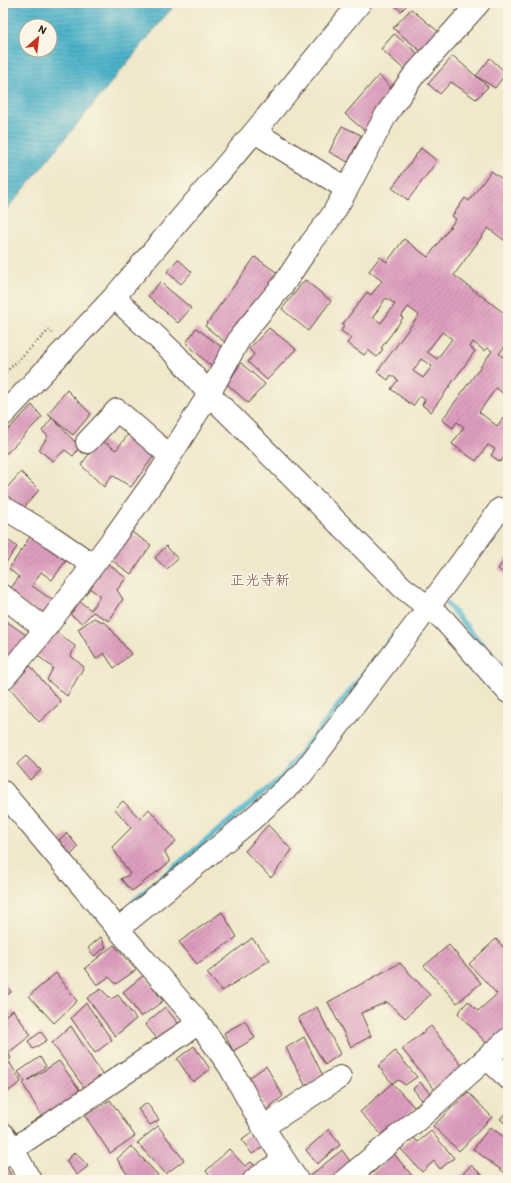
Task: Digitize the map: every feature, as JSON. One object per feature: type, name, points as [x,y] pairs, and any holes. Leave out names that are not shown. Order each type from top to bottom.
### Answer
[{"type":"street","points":[[3,415],[114,297],[256,130],[360,3]]},
{"type":"street","points":[[3,679],[45,629],[112,540],[161,471],[209,394],[242,336],[283,285],[330,218],[386,115],[414,75],[479,3]]},
{"type":"street","points":[[256,130],[266,138],[347,189]]},
{"type":"street","points":[[114,297],[177,356],[209,394],[402,587],[443,619],[508,692]]},
{"type":"street","points":[[87,442],[118,410],[170,456]]},
{"type":"street","points":[[3,507],[52,537],[93,565]]},
{"type":"street","points":[[118,929],[250,821],[302,774],[428,608],[500,509]]},
{"type":"street","points":[[3,596],[45,629]]},
{"type":"street","points":[[3,792],[199,1023],[230,1067],[262,1126],[297,1180]]},
{"type":"street","points":[[30,1180],[6,1146],[199,1023]]},
{"type":"street","points":[[345,1180],[422,1116],[508,1039]]},
{"type":"street","points":[[487,1058],[508,1078]]},
{"type":"street","points":[[262,1126],[340,1077]]},
{"type":"street","points":[[254,1180],[284,1160]]},
{"type":"path","points":[[3,375],[49,330],[53,334]]},
{"type":"water","points":[[3,3],[176,3],[3,213]]},
{"type":"building","points":[[392,3],[409,3],[401,11]]},
{"type":"building","points":[[411,9],[440,33],[423,53],[393,28]]},
{"type":"building","points":[[394,34],[421,56],[407,72],[381,49]]},
{"type":"building","points":[[453,56],[488,87],[476,99],[451,82],[440,94],[428,84]]},
{"type":"building","points":[[490,58],[506,73],[495,88],[476,76]]},
{"type":"building","points":[[379,75],[392,89],[365,131],[345,114]]},
{"type":"building","points":[[342,126],[361,135],[348,162],[329,152]]},
{"type":"building","points":[[421,148],[437,161],[408,200],[392,188]]},
{"type":"building","points":[[491,171],[508,183],[508,243],[488,228],[454,275],[508,316],[508,342],[499,354],[508,361],[508,397],[496,388],[479,412],[497,426],[508,412],[508,452],[500,462],[491,455],[495,449],[488,445],[476,461],[452,444],[464,427],[457,422],[453,428],[442,420],[492,351],[488,348],[485,351],[473,342],[470,347],[475,351],[431,412],[422,405],[425,400],[420,396],[413,406],[391,389],[398,380],[391,375],[388,380],[377,372],[419,315],[408,307],[401,317],[403,318],[381,348],[383,349],[377,357],[368,350],[364,355],[347,343],[351,338],[341,331],[344,326],[342,325],[367,292],[371,295],[382,281],[369,271],[380,257],[387,262],[404,239],[428,257],[456,219],[452,216],[465,198],[469,201]],"holes":[[[386,298],[395,304],[381,323],[373,317]],[[442,332],[452,339],[437,359],[427,352]],[[421,359],[432,366],[423,378],[413,371]]]},
{"type":"building","points":[[255,257],[279,274],[226,343],[205,326]]},
{"type":"building","points":[[178,259],[192,272],[181,284],[167,272]]},
{"type":"building","points":[[305,280],[331,301],[308,331],[282,309]]},
{"type":"building","points":[[160,282],[191,308],[178,323],[148,296]]},
{"type":"building","points":[[196,328],[226,350],[214,369],[186,343]]},
{"type":"building","points":[[269,328],[296,349],[267,380],[248,362],[254,354],[249,349]]},
{"type":"building","points":[[241,363],[265,384],[248,403],[227,384]]},
{"type":"building","points":[[67,390],[91,414],[73,435],[48,414]]},
{"type":"building","points":[[32,405],[42,417],[7,453],[3,450],[3,435]]},
{"type":"building","points":[[52,418],[80,447],[73,456],[65,450],[53,461],[39,450],[48,436],[42,431]]},
{"type":"building","points":[[130,432],[156,453],[131,487],[112,475],[104,487],[81,465],[100,439],[116,450]]},
{"type":"building","points":[[21,472],[39,490],[21,511],[3,492]]},
{"type":"building","points":[[130,531],[151,545],[131,574],[110,559]]},
{"type":"building","points":[[31,535],[67,559],[52,580],[41,572],[32,586],[54,601],[42,618],[8,592],[19,577],[9,569]]},
{"type":"building","points":[[3,536],[17,547],[3,567]]},
{"type":"building","points":[[166,546],[178,559],[167,569],[155,558]]},
{"type":"building","points":[[508,555],[508,576],[498,569]]},
{"type":"building","points":[[105,561],[126,578],[117,590],[123,599],[109,621],[93,612],[82,623],[67,612],[76,599],[91,610],[100,596],[85,585]]},
{"type":"building","points":[[94,618],[107,624],[131,654],[114,668],[104,653],[96,659],[78,629]]},
{"type":"building","points":[[3,619],[29,637],[12,658],[3,655]]},
{"type":"building","points":[[53,630],[75,646],[71,656],[84,667],[67,696],[47,680],[53,668],[36,654]]},
{"type":"building","points":[[30,666],[61,702],[39,722],[10,688]]},
{"type":"building","points":[[26,756],[41,770],[30,780],[17,764]]},
{"type":"building","points":[[123,801],[140,819],[149,809],[176,841],[165,852],[170,862],[132,891],[121,879],[130,874],[112,847],[131,828],[115,809]]},
{"type":"building","points":[[268,825],[292,850],[271,878],[245,851]]},
{"type":"building","points":[[67,833],[78,847],[71,855],[59,840]]},
{"type":"building","points":[[222,912],[237,937],[197,964],[179,942]]},
{"type":"building","points":[[101,937],[106,947],[94,956],[88,948]]},
{"type":"building","points":[[252,938],[270,960],[222,991],[207,973]]},
{"type":"building","points":[[496,939],[508,953],[508,974],[506,976],[508,978],[508,1030],[490,1047],[458,1013],[468,1001],[478,1011],[497,994],[469,964]]},
{"type":"building","points":[[114,945],[136,970],[116,984],[109,977],[97,985],[85,968]]},
{"type":"building","points":[[449,945],[481,983],[457,1003],[424,966]]},
{"type":"building","points":[[400,963],[430,995],[405,1018],[387,1002],[361,1013],[371,1036],[351,1047],[328,1002]]},
{"type":"building","points":[[56,973],[77,1001],[54,1023],[29,996]]},
{"type":"building","points":[[144,975],[163,1001],[141,1017],[123,992]]},
{"type":"building","points":[[3,981],[11,992],[3,998]]},
{"type":"building","points":[[101,989],[111,999],[118,995],[136,1019],[115,1036],[87,998]]},
{"type":"building","points":[[86,1003],[112,1040],[95,1053],[71,1018]]},
{"type":"building","points":[[165,1007],[182,1028],[159,1041],[145,1024]]},
{"type":"building","points":[[317,1007],[340,1054],[325,1065],[298,1018]]},
{"type":"building","points":[[13,1010],[31,1035],[8,1053],[11,1058],[3,1064],[3,1017]]},
{"type":"building","points":[[245,1021],[255,1038],[233,1051],[224,1033]]},
{"type":"building","points":[[71,1026],[103,1076],[85,1089],[52,1043]]},
{"type":"building","points":[[431,1026],[462,1066],[435,1090],[402,1049]]},
{"type":"building","points":[[41,1032],[47,1040],[33,1049],[28,1041]]},
{"type":"building","points":[[304,1037],[323,1076],[306,1087],[286,1048]]},
{"type":"building","points":[[194,1046],[210,1069],[193,1082],[177,1059]]},
{"type":"building","points":[[395,1051],[417,1077],[405,1085],[399,1080],[392,1083],[378,1066]]},
{"type":"building","points":[[40,1057],[46,1066],[27,1081],[59,1061],[81,1092],[44,1120],[23,1084],[25,1082],[18,1072]]},
{"type":"building","points":[[10,1063],[21,1082],[3,1095],[3,1068]]},
{"type":"building","points":[[266,1066],[283,1096],[266,1110],[249,1078]]},
{"type":"building","points":[[420,1082],[433,1097],[426,1105],[413,1089]]},
{"type":"building","points":[[392,1083],[415,1108],[383,1136],[360,1112]]},
{"type":"building","points":[[468,1092],[492,1117],[459,1151],[433,1126]]},
{"type":"building","points":[[110,1100],[135,1136],[110,1153],[85,1116]]},
{"type":"building","points":[[147,1103],[159,1120],[150,1125],[138,1109]]},
{"type":"building","points":[[508,1110],[508,1126],[500,1119]]},
{"type":"building","points":[[158,1126],[184,1160],[166,1174],[137,1143]]},
{"type":"building","points":[[490,1127],[508,1140],[508,1175],[473,1149]]},
{"type":"building","points":[[329,1129],[340,1145],[317,1164],[306,1150]]},
{"type":"building","points":[[254,1131],[265,1146],[252,1154],[242,1140]]},
{"type":"building","points":[[431,1131],[454,1158],[440,1169],[434,1161],[422,1172],[400,1148],[413,1137],[418,1142]]},
{"type":"building","points":[[131,1146],[158,1175],[152,1180],[131,1180],[117,1159]]},
{"type":"building","points":[[229,1149],[245,1166],[251,1162],[259,1170],[244,1180],[213,1180],[206,1171]]},
{"type":"building","points":[[342,1150],[352,1164],[334,1180],[306,1179]]},
{"type":"building","points":[[75,1152],[88,1166],[77,1175],[66,1161]]},
{"type":"building","points":[[394,1154],[414,1178],[411,1180],[364,1180]]},
{"type":"building","points":[[3,1161],[14,1180],[3,1180]]},
{"type":"building","points":[[471,1165],[488,1180],[457,1180]]},
{"type":"waterway","points":[[447,604],[508,674]]},
{"type":"waterway","points":[[134,901],[282,777],[396,633]]},
{"type":"district","name":"正光寺新","points":[[260,580]]}]
